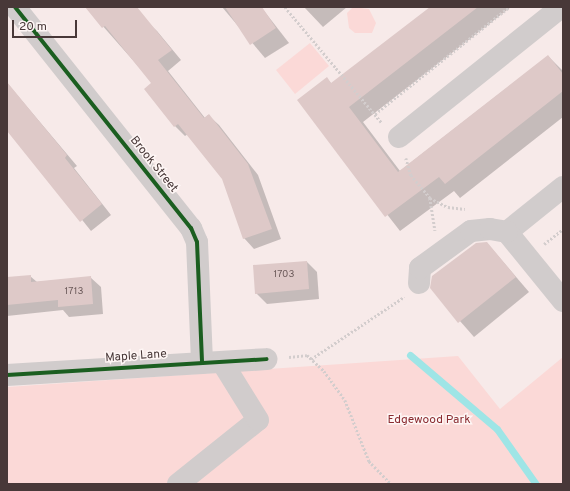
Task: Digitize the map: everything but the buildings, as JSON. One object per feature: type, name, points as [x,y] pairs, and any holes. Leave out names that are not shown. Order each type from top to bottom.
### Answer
[{"type":"street","name":"Brook Street","points":[[15,7],[191,228],[198,249],[212,362]]},
{"type":"street","points":[[399,137],[561,7]]},
{"type":"street","points":[[507,232],[563,187]]},
{"type":"street","points":[[420,283],[420,268],[436,255],[471,231],[490,229],[507,232],[563,301]]},
{"type":"street","name":"Maple Lane","points":[[7,375],[267,359]]},
{"type":"street","points":[[178,484],[258,420],[212,362]]},
{"type":"path","points":[[374,114],[509,7]]},
{"type":"path","points":[[430,198],[436,255]]},
{"type":"path","points":[[311,359],[420,283]]},
{"type":"path","points":[[267,359],[307,355],[311,359],[345,400],[369,461],[391,484]]},
{"type":"green space","points":[[353,7],[369,9],[376,23],[372,33],[355,33],[349,28],[347,13]]},
{"type":"green space","points":[[310,43],[329,66],[295,94],[276,70]]},
{"type":"green space","name":"Edgewood Park","points":[[458,356],[500,409],[563,357],[563,484],[7,484],[7,387]]},
{"type":"waterway","points":[[410,355],[497,429],[536,484]]},
{"type":"cycle path","points":[[15,7],[191,228],[197,242],[202,363]]},
{"type":"cycle path","points":[[7,375],[267,359]]}]
